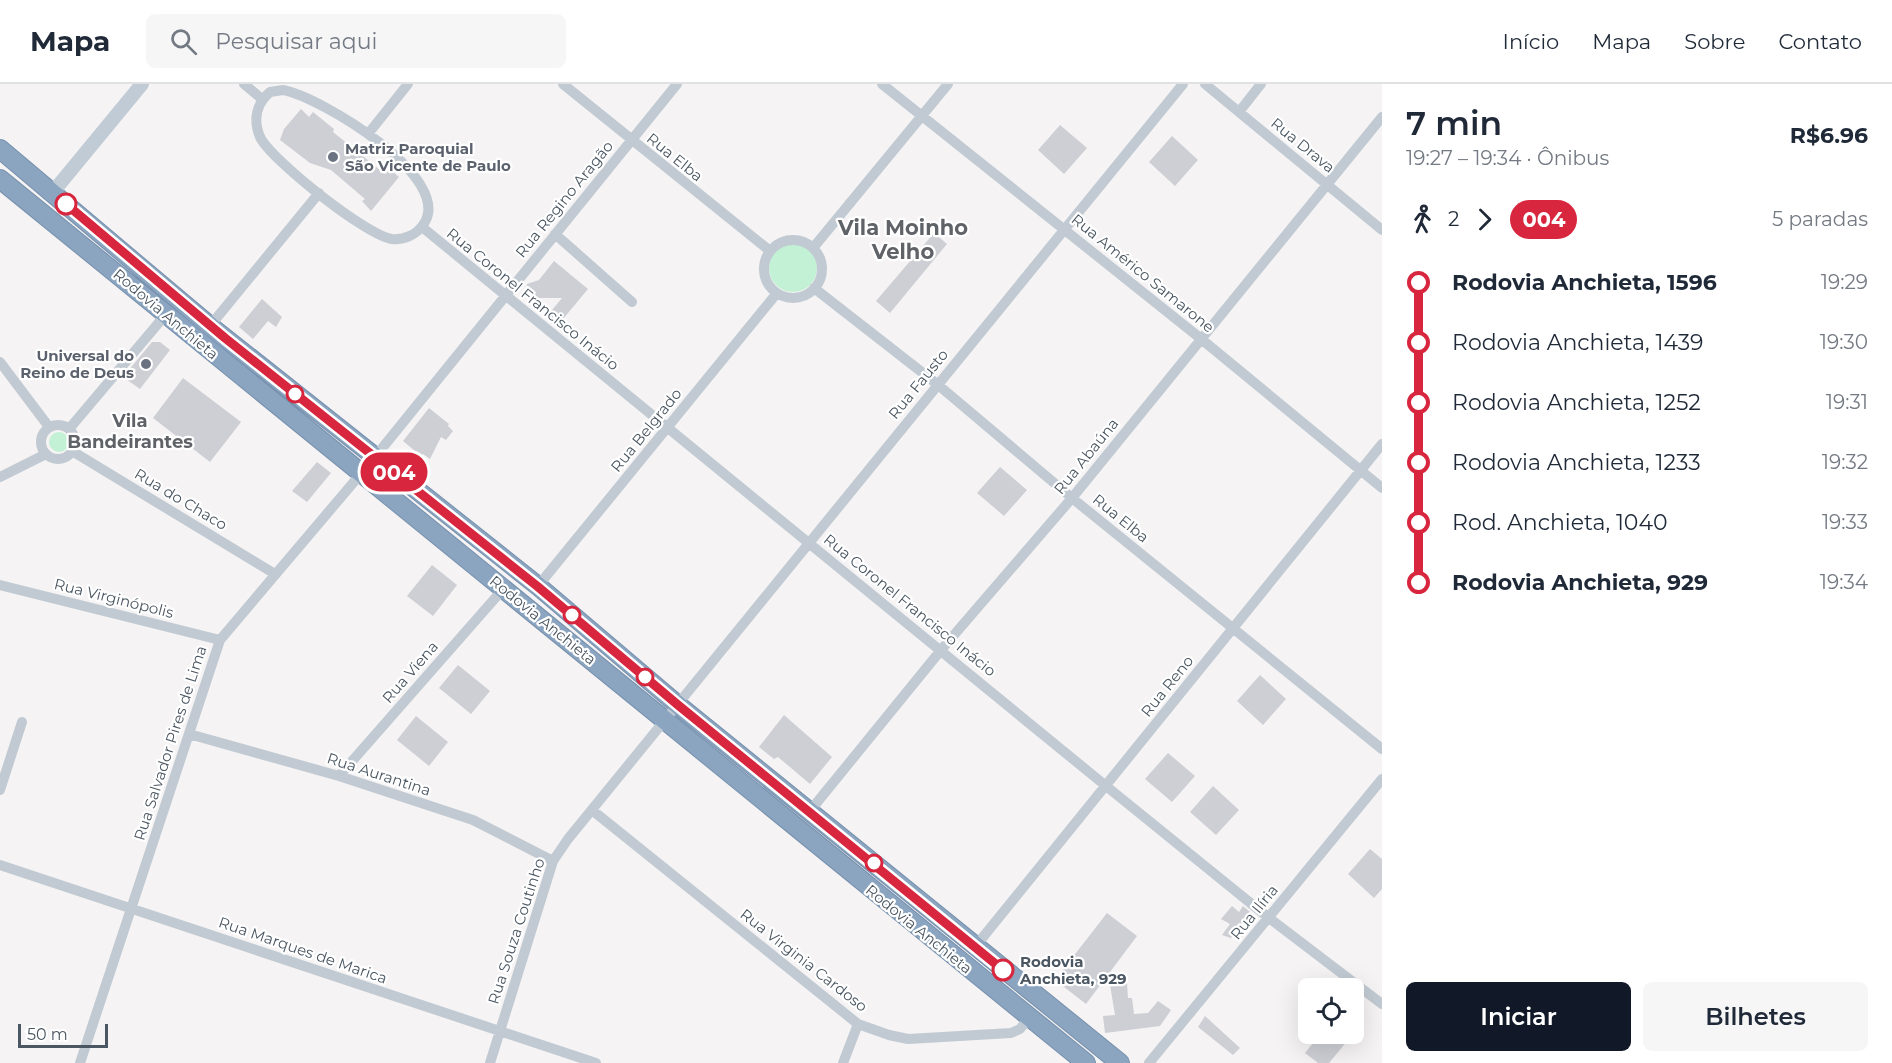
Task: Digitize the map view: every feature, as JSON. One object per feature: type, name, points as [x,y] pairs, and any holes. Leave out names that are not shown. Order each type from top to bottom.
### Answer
[{"type":"highway","name":"Rodovia Anchieta","points":[[0,149],[210,326],[537,586],[678,705],[1120,1063]]},
{"type":"highway","name":"Rodovia Anchieta","points":[[0,179],[1086,1063]]},
{"type":"street","points":[[53,192],[142,84]]},
{"type":"street","points":[[244,84],[262,99]]},
{"type":"street","points":[[368,134],[408,84]]},
{"type":"street","name":"Rua Elba","points":[[563,84],[770,251]]},
{"type":"street","name":"Rua Regino Aragão","points":[[361,473],[677,84]]},
{"type":"street","name":"Rua Américo Samarone","points":[[882,84],[1200,338],[1382,488]]},
{"type":"street","points":[[813,248],[948,84]]},
{"type":"street","name":"Rua Fausto","points":[[678,705],[809,541],[1183,84]]},
{"type":"street","name":"Rua Drava","points":[[1204,84],[1328,183],[1382,230]]},
{"type":"street","points":[[1239,112],[1261,84]]},
{"type":"street","points":[[274,91],[295,92],[332,109],[368,134],[417,177],[425,188],[429,210],[422,227],[406,238],[386,238],[373,234],[319,194],[268,149],[261,138],[255,118],[262,99],[274,91]]},
{"type":"street","name":"Rua Abaúna","points":[[810,811],[941,650],[1072,498],[1382,117]]},
{"type":"street","points":[[210,326],[319,194]]},
{"type":"street","name":"Rua Coronel Francisco Inácio","points":[[422,227],[1269,918],[1382,1004]]},
{"type":"street","points":[[555,234],[632,302]]},
{"type":"street","points":[[786,241],[805,243],[813,248],[818,255],[821,272],[814,288],[793,298],[777,293],[771,288],[764,274],[764,266],[770,251],[786,241]]},
{"type":"street","name":"Rua Elba","points":[[814,288],[937,384],[1072,498],[1382,749]]},
{"type":"street","name":"Rua Belgrado","points":[[537,586],[668,429],[777,293]]},
{"type":"street","points":[[69,429],[167,313]]},
{"type":"street","points":[[0,362],[49,427]]},
{"type":"street","points":[[0,477],[46,454],[60,459],[72,451],[75,439],[69,429],[58,425],[49,427],[43,433],[41,442],[46,454]]},
{"type":"street","name":"Rua Reno","points":[[975,947],[1382,444]]},
{"type":"street","name":"Rua do Chaco","points":[[72,451],[274,574]]},
{"type":"street","name":"Rua Salvador Pires de Lima","points":[[80,1063],[220,640],[361,473]]},
{"type":"street","name":"Rua Virginópolis","points":[[0,585],[220,640]]},
{"type":"street","name":"Rua Viena","points":[[339,776],[504,588]]},
{"type":"street","name":"Rua Souza Coutinho","points":[[490,1063],[553,861],[678,705]]},
{"type":"street","points":[[0,790],[22,722]]},
{"type":"street","name":"Rua Aurantina","points":[[189,734],[339,776],[473,820],[553,861]]},
{"type":"street","name":"Rua Ilíria","points":[[1149,1063],[1382,779]]},
{"type":"street","name":"Rua Virginia Cardoso","points":[[592,810],[858,1024],[908,1039],[951,1038],[1011,1033],[1020,1029],[1028,1018]]},
{"type":"street","name":"Rua Marques de Marica","points":[[0,865],[596,1063]]},
{"type":"street","points":[[843,1063],[858,1024]]},
{"type":"green space","points":[[793,244],[810,251],[817,268],[810,285],[793,292],[776,285],[769,268],[776,251]]},
{"type":"green space","points":[[59,432],[66,435],[69,442],[66,449],[59,452],[52,449],[49,442],[52,435]]},
{"type":"building","name":"Matriz Paroquial São Vicente de Paulo","points":[[301,109],[309,117],[313,112],[334,129],[333,132],[385,174],[390,169],[399,177],[371,211],[362,201],[365,199],[331,170],[310,163],[280,140],[284,129]]},
{"type":"building","points":[[1060,125],[1087,148],[1064,174],[1038,150]]},
{"type":"building","points":[[1172,136],[1198,160],[1175,186],[1149,162]]},
{"type":"building","points":[[934,233],[947,244],[890,313],[876,301]]},
{"type":"building","points":[[554,261],[588,289],[558,325],[547,316],[562,298],[526,298],[527,284],[539,280]]},
{"type":"building","points":[[262,299],[282,317],[276,327],[268,321],[253,339],[239,327]]},
{"type":"building","name":"Universal do Reino de Deus","points":[[152,342],[160,342],[170,350],[140,389],[123,377]]},
{"type":"building","points":[[183,378],[241,422],[210,462],[153,418]]},
{"type":"building","points":[[429,408],[449,424],[448,426],[453,431],[446,440],[441,437],[430,459],[423,454],[421,456],[403,441]]},
{"type":"building","points":[[317,462],[331,473],[307,502],[292,491]]},
{"type":"building","points":[[1000,467],[1027,490],[1004,516],[977,493]]},
{"type":"building","points":[[432,565],[457,585],[433,616],[407,596]]},
{"type":"building","points":[[458,665],[490,691],[471,714],[439,688]]},
{"type":"building","points":[[1260,675],[1286,699],[1263,725],[1237,701]]},
{"type":"building","points":[[784,715],[832,757],[810,784],[778,757],[774,759],[759,747]]},
{"type":"building","points":[[416,716],[448,742],[429,766],[397,740]]},
{"type":"building","points":[[1168,753],[1195,776],[1172,802],[1145,779]]},
{"type":"building","points":[[1213,786],[1239,810],[1216,835],[1190,812]]},
{"type":"building","points":[[1370,849],[1382,859],[1382,889],[1374,898],[1348,874]]},
{"type":"building","points":[[1232,906],[1239,912],[1243,906],[1250,912],[1231,938],[1222,935],[1230,924],[1221,919]]},
{"type":"building","points":[[1107,913],[1137,936],[1086,1004],[1055,980]]},
{"type":"building","points":[[1127,983],[1128,998],[1132,998],[1134,1014],[1148,1013],[1158,1001],[1171,1010],[1160,1026],[1105,1033],[1103,1016],[1115,1015],[1110,985]]},
{"type":"building","points":[[1205,1016],[1240,1048],[1233,1055],[1198,1027]]},
{"type":"building","points":[[1312,1044],[1345,1044],[1329,1063],[1318,1063],[1305,1053]]},
{"type":"bus line","name":"004","points":[[66,204],[225,338],[537,586],[678,705],[1003,970]]},
{"type":"place","name":"Matriz Paroquial São Vicente de Paulo","points":[[333,157]]},
{"type":"place","name":"Universal do Reino de Deus","points":[[146,364]]},
{"type":"place","name":"Rodovia Anchieta, 929","points":[[1003,970]]},
{"type":"district","name":"Vila Moinho Velho","points":[[903,239]]},
{"type":"district","name":"Vila Bandeirantes","points":[[130,431]]}]
